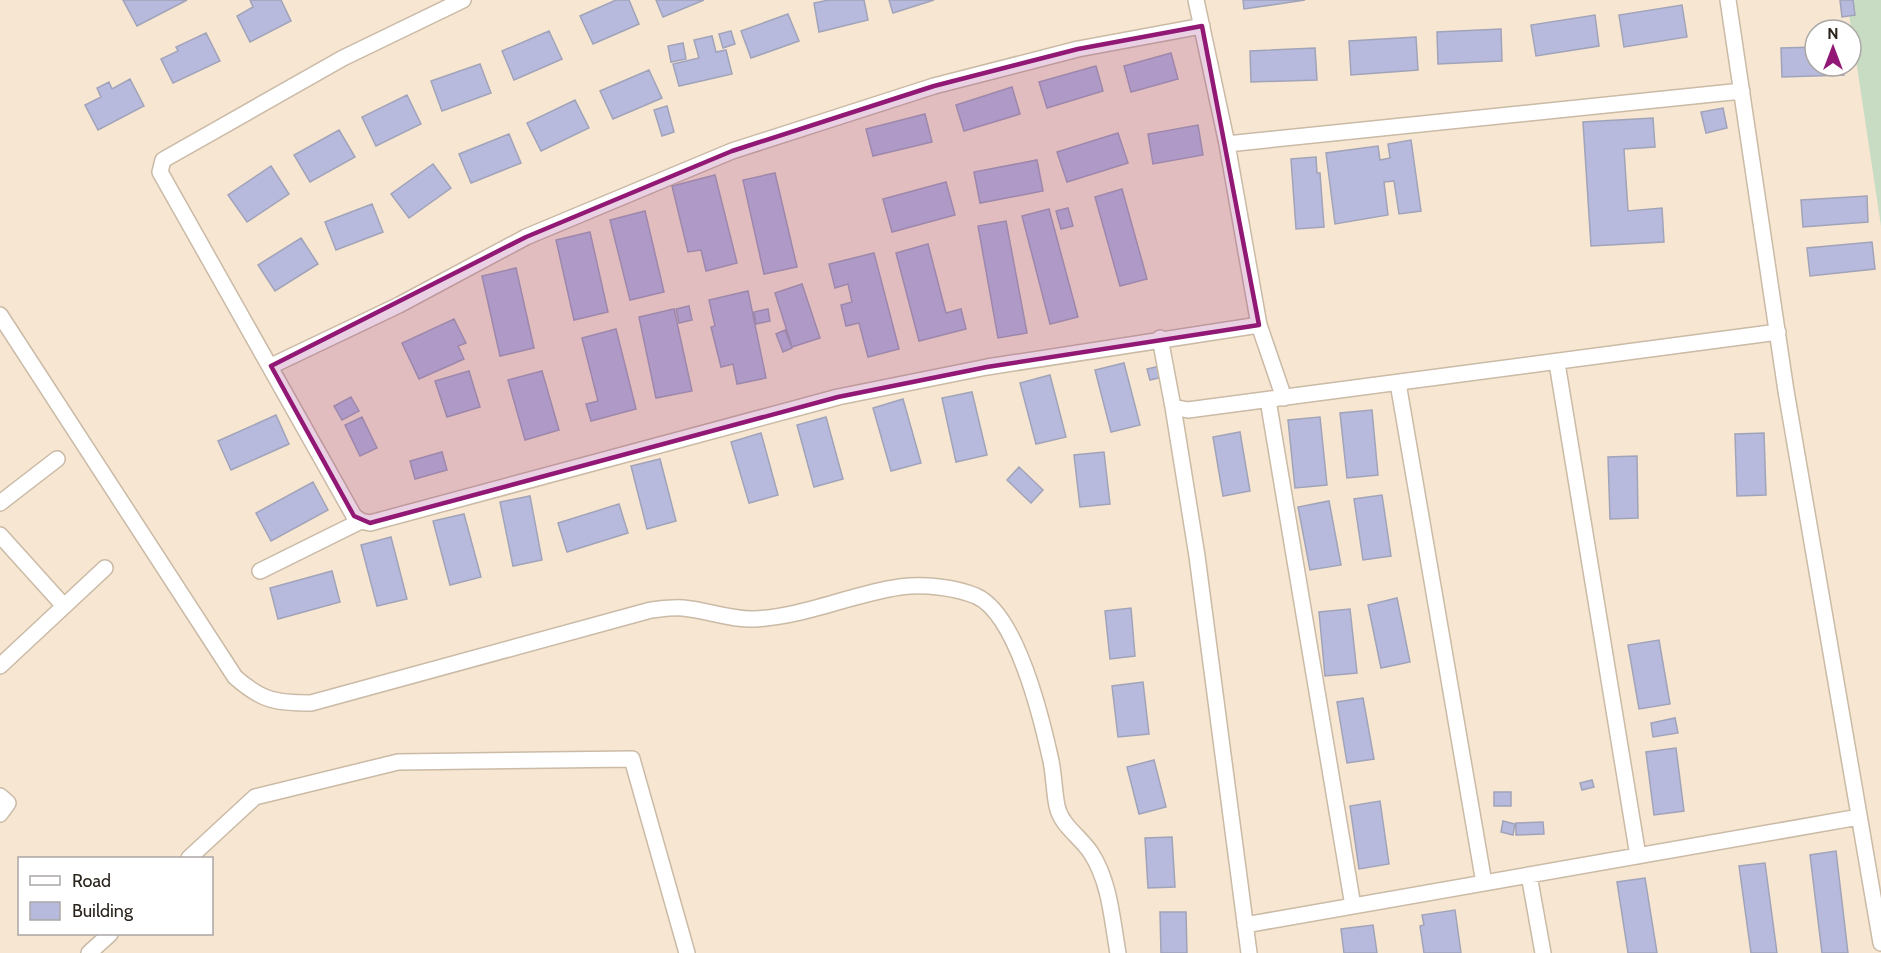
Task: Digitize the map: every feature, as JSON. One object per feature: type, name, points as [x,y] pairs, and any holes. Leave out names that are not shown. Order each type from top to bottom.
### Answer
[{"type":"street","points":[[463,0],[343,58],[162,160],[160,172],[354,516],[361,521],[370,523],[838,397],[987,367],[1160,338],[1259,325]]},
{"type":"street","points":[[1196,0],[1227,144],[1259,325],[1284,398]]},
{"type":"street","points":[[1728,0],[1778,332],[1881,943]]},
{"type":"street","points":[[271,366],[399,305],[526,237],[732,151],[945,83],[1077,49],[1202,26]]},
{"type":"street","points":[[1227,144],[1742,91]]},
{"type":"street","points":[[0,315],[235,677],[255,695],[280,703],[311,703],[651,610],[682,608],[718,616],[754,619],[801,612],[900,588],[936,586],[977,597],[999,615],[1014,640],[1046,742],[1057,808],[1067,826],[1090,852],[1103,876],[1118,953]]},
{"type":"street","points":[[1173,407],[1188,410],[1778,332]]},
{"type":"street","points":[[1160,338],[1197,556],[1248,953]]},
{"type":"street","points":[[1557,363],[1638,856]]},
{"type":"street","points":[[1398,383],[1484,883]]},
{"type":"street","points":[[1268,400],[1353,906]]},
{"type":"street","points":[[0,503],[57,459]]},
{"type":"street","points":[[260,571],[361,521]]},
{"type":"street","points":[[0,535],[64,606]]},
{"type":"street","points":[[0,666],[105,567]]},
{"type":"street","points":[[190,857],[255,797],[398,762],[632,759],[687,953]]},
{"type":"street","points":[[0,796],[8,803],[0,814]]},
{"type":"street","points":[[1245,925],[1859,817]]},
{"type":"street","points":[[1529,875],[1543,953]]},
{"type":"street","points":[[89,953],[108,935]]},
{"type":"highlighted area","points":[[1202,26],[1259,325],[987,367],[838,397],[370,523],[354,516],[271,366],[526,237],[732,151],[934,86],[1078,49]]},
{"type":"green space","points":[[1847,0],[1881,0],[1881,226],[1859,78],[1863,78],[1863,18],[1850,18]]},
{"type":"building","points":[[123,0],[187,0],[137,26]]},
{"type":"building","points":[[250,0],[281,0],[291,21],[250,42],[237,16],[253,7]]},
{"type":"building","points":[[616,0],[629,0],[639,24],[593,44],[580,16]]},
{"type":"building","points":[[656,0],[704,0],[663,17]]},
{"type":"building","points":[[829,0],[864,0],[868,20],[819,32],[814,3]]},
{"type":"building","points":[[889,0],[934,0],[893,13]]},
{"type":"building","points":[[1243,0],[1305,0],[1244,9]]},
{"type":"building","points":[[1840,0],[1853,0],[1855,15],[1842,17]]},
{"type":"building","points":[[1682,5],[1687,37],[1624,47],[1619,15]]},
{"type":"building","points":[[788,14],[799,41],[751,58],[741,31]]},
{"type":"building","points":[[1595,15],[1599,46],[1536,56],[1531,25]]},
{"type":"building","points":[[1501,29],[1502,61],[1438,64],[1437,32]]},
{"type":"building","points":[[549,31],[562,59],[514,80],[502,51]]},
{"type":"building","points":[[731,31],[735,44],[723,48],[719,34]]},
{"type":"building","points":[[206,33],[220,61],[173,83],[161,59],[178,51],[176,47]]},
{"type":"building","points":[[712,36],[716,52],[726,50],[732,74],[679,86],[673,64],[699,58],[694,40]]},
{"type":"building","points":[[1416,37],[1418,70],[1351,75],[1349,41]]},
{"type":"building","points":[[683,43],[686,59],[671,62],[668,46]]},
{"type":"building","points":[[1803,47],[1803,76],[1782,77],[1781,48]]},
{"type":"building","points":[[1315,48],[1317,80],[1251,82],[1250,51]]},
{"type":"building","points":[[1171,53],[1178,79],[1131,92],[1124,66]]},
{"type":"building","points":[[480,64],[491,93],[442,111],[431,81]]},
{"type":"building","points":[[1096,66],[1103,91],[1047,108],[1039,82]]},
{"type":"building","points":[[649,70],[662,98],[613,119],[600,91]]},
{"type":"building","points":[[130,79],[144,106],[98,130],[85,105],[101,97],[97,88],[109,82],[112,89]]},
{"type":"building","points":[[1012,87],[1020,114],[964,131],[956,105]]},
{"type":"building","points":[[407,95],[421,124],[376,146],[362,117]]},
{"type":"building","points":[[575,100],[589,128],[541,151],[527,123]]},
{"type":"building","points":[[667,106],[674,132],[662,136],[654,110]]},
{"type":"building","points":[[1723,108],[1727,128],[1706,133],[1701,112]]},
{"type":"building","points":[[925,114],[932,142],[873,156],[866,129]]},
{"type":"building","points":[[1653,118],[1655,147],[1624,149],[1628,211],[1662,208],[1664,242],[1591,246],[1583,122]]},
{"type":"building","points":[[1198,125],[1203,155],[1153,164],[1148,134]]},
{"type":"building","points":[[339,130],[355,157],[310,182],[294,155]]},
{"type":"building","points":[[1118,133],[1128,163],[1067,182],[1057,152]]},
{"type":"building","points":[[509,134],[521,163],[471,183],[459,154]]},
{"type":"building","points":[[1411,140],[1421,211],[1399,214],[1394,181],[1384,182],[1388,215],[1335,224],[1326,153],[1378,146],[1380,160],[1390,158],[1388,144]]},
{"type":"building","points":[[1316,157],[1317,173],[1320,173],[1324,227],[1296,229],[1291,159]]},
{"type":"building","points":[[1037,160],[1043,191],[980,203],[974,172]]},
{"type":"building","points":[[433,164],[451,188],[409,218],[391,194]]},
{"type":"building","points":[[271,166],[289,194],[247,222],[228,195]]},
{"type":"building","points":[[775,173],[797,267],[764,274],[743,180]]},
{"type":"building","points":[[715,175],[737,263],[706,271],[701,250],[688,252],[672,186]]},
{"type":"building","points":[[946,182],[955,215],[892,232],[883,199]]},
{"type":"building","points":[[1122,189],[1147,279],[1120,286],[1095,197]]},
{"type":"building","points":[[1867,196],[1868,222],[1803,227],[1801,200]]},
{"type":"building","points":[[372,204],[383,232],[336,250],[325,222]]},
{"type":"building","points":[[1068,208],[1073,226],[1061,229],[1056,211]]},
{"type":"building","points":[[1049,209],[1078,317],[1050,324],[1022,216]]},
{"type":"building","points":[[645,211],[664,292],[630,300],[610,220]]},
{"type":"building","points":[[1006,221],[1027,333],[998,338],[978,226]]},
{"type":"building","points":[[590,232],[608,312],[574,320],[556,240]]},
{"type":"building","points":[[301,238],[318,264],[275,291],[258,265]]},
{"type":"building","points":[[1872,242],[1875,269],[1810,276],[1807,248]]},
{"type":"building","points":[[928,244],[946,313],[961,309],[966,329],[919,341],[896,253]]},
{"type":"building","points":[[874,253],[899,349],[868,357],[859,323],[846,326],[841,305],[852,302],[848,284],[835,288],[829,264]]},
{"type":"building","points":[[516,268],[534,348],[500,356],[482,276]]},
{"type":"building","points":[[802,284],[820,338],[792,347],[775,293]]},
{"type":"building","points":[[748,291],[766,378],[737,384],[733,364],[721,367],[711,327],[715,326],[709,300]]},
{"type":"building","points":[[689,306],[692,320],[679,323],[676,309]]},
{"type":"building","points":[[674,309],[692,391],[656,398],[639,317]]},
{"type":"building","points":[[768,309],[770,321],[756,324],[754,312]]},
{"type":"building","points":[[454,319],[466,343],[458,346],[464,359],[419,379],[402,343]]},
{"type":"building","points":[[616,329],[636,409],[591,421],[586,404],[598,401],[582,338]]},
{"type":"building","points":[[785,330],[792,348],[783,352],[776,334]]},
{"type":"building","points":[[1124,363],[1140,425],[1111,432],[1095,370]]},
{"type":"building","points":[[1160,366],[1163,377],[1150,380],[1147,369]]},
{"type":"building","points":[[469,371],[480,407],[447,417],[435,381]]},
{"type":"building","points":[[542,371],[559,430],[525,440],[508,380]]},
{"type":"building","points":[[1050,375],[1066,437],[1036,444],[1020,383]]},
{"type":"building","points":[[972,392],[987,455],[956,462],[942,398]]},
{"type":"building","points":[[351,397],[359,411],[342,420],[334,406]]},
{"type":"building","points":[[903,399],[921,463],[891,471],[873,408]]},
{"type":"building","points":[[1372,410],[1378,475],[1347,478],[1340,413]]},
{"type":"building","points":[[276,415],[289,444],[231,470],[218,441]]},
{"type":"building","points":[[362,417],[377,448],[360,456],[345,425]]},
{"type":"building","points":[[826,417],[843,479],[814,487],[797,425]]},
{"type":"building","points":[[1320,417],[1327,485],[1295,488],[1288,420]]},
{"type":"building","points":[[1240,432],[1250,491],[1223,496],[1213,437]]},
{"type":"building","points":[[761,433],[778,495],[749,503],[731,442]]},
{"type":"building","points":[[1764,433],[1766,495],[1737,496],[1735,434]]},
{"type":"building","points":[[442,452],[447,470],[415,479],[410,461]]},
{"type":"building","points":[[1104,452],[1110,504],[1080,507],[1074,455]]},
{"type":"building","points":[[1637,456],[1638,518],[1610,519],[1608,457]]},
{"type":"building","points":[[660,459],[676,521],[647,529],[631,466]]},
{"type":"building","points":[[1019,467],[1043,490],[1031,503],[1007,480]]},
{"type":"building","points":[[313,482],[328,510],[271,541],[256,513]]},
{"type":"building","points":[[1382,495],[1391,556],[1363,560],[1354,499]]},
{"type":"building","points":[[530,496],[542,560],[513,566],[500,502]]},
{"type":"building","points":[[1329,501],[1341,565],[1310,570],[1298,507]]},
{"type":"building","points":[[619,504],[628,533],[567,552],[558,523]]},
{"type":"building","points":[[464,514],[481,577],[450,585],[433,521]]},
{"type":"building","points":[[391,537],[407,599],[377,606],[361,545]]},
{"type":"building","points":[[332,571],[340,602],[278,619],[270,588]]},
{"type":"building","points":[[1397,598],[1410,662],[1381,668],[1368,605]]},
{"type":"building","points":[[1131,608],[1135,656],[1110,659],[1105,611]]},
{"type":"building","points":[[1350,609],[1357,673],[1325,676],[1319,612]]},
{"type":"building","points":[[1659,640],[1670,704],[1639,709],[1628,645]]},
{"type":"building","points":[[1143,682],[1149,734],[1118,737],[1112,686]]},
{"type":"building","points":[[1363,698],[1374,759],[1347,763],[1337,702]]},
{"type":"building","points":[[1675,718],[1678,733],[1653,737],[1651,723]]},
{"type":"building","points":[[1676,748],[1684,811],[1654,815],[1646,752]]},
{"type":"building","points":[[1154,760],[1166,807],[1139,814],[1127,767]]},
{"type":"building","points":[[1592,780],[1594,787],[1582,790],[1580,783]]},
{"type":"building","points":[[1494,792],[1511,792],[1511,806],[1494,806]]},
{"type":"building","points":[[1380,801],[1389,864],[1359,869],[1350,806]]},
{"type":"building","points":[[1503,821],[1515,824],[1513,835],[1501,832]]},
{"type":"building","points":[[1543,822],[1544,834],[1516,835],[1516,823]]},
{"type":"building","points":[[1172,837],[1175,887],[1148,888],[1145,838]]},
{"type":"building","points":[[1836,851],[1848,953],[1822,953],[1810,855]]},
{"type":"building","points":[[1765,863],[1777,953],[1751,953],[1739,866]]},
{"type":"building","points":[[1645,878],[1657,953],[1628,953],[1617,882]]},
{"type":"building","points":[[1455,910],[1461,953],[1424,953],[1420,926],[1424,925],[1422,915]]},
{"type":"building","points":[[1160,912],[1186,912],[1187,953],[1161,953]]},
{"type":"building","points":[[1373,925],[1377,953],[1344,953],[1341,929]]}]
